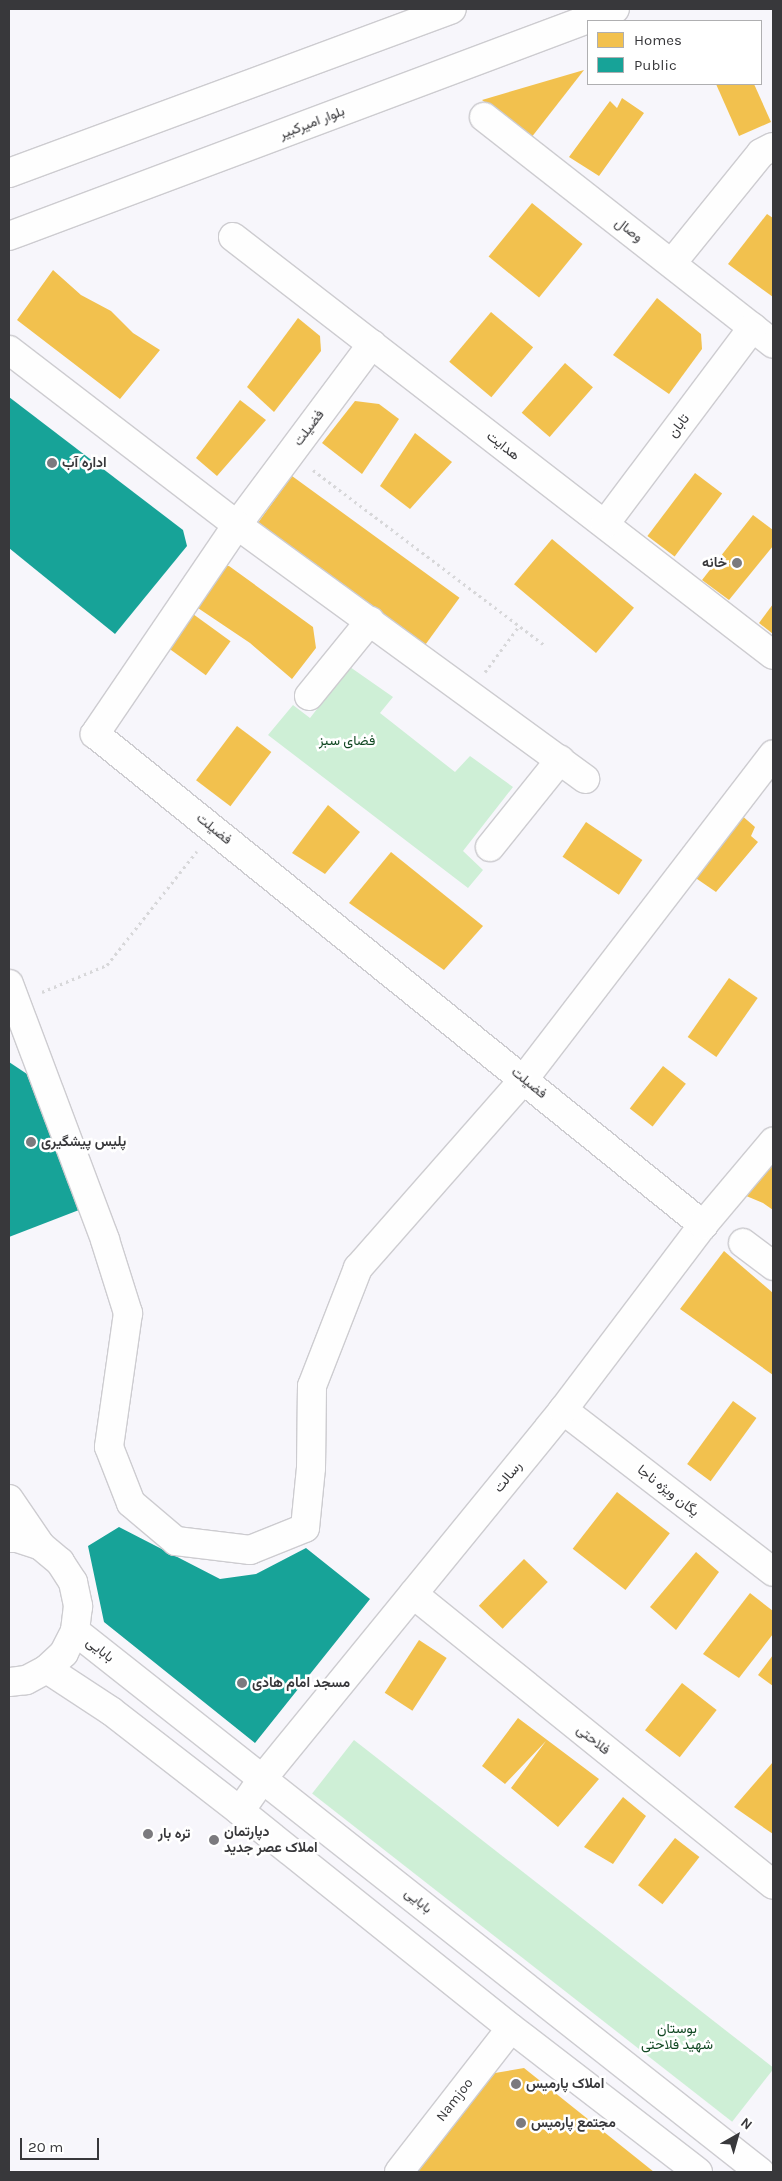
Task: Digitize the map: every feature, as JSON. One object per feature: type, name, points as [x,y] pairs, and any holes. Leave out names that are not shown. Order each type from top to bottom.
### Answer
[{"type":"street","points":[[9,173],[452,9]]},
{"type":"street","name":"بلوار امیرکبیر","points":[[9,236],[615,9]]},
{"type":"street","name":"وصال","points":[[484,117],[763,335]]},
{"type":"street","points":[[672,263],[761,153],[773,147]]},
{"type":"street","name":"هدایت","points":[[233,237],[773,655]]},
{"type":"street","name":"تابان","points":[[604,524],[763,335]]},
{"type":"street","name":"فضیلت","points":[[372,344],[237,524],[95,734],[703,1225]]},
{"type":"street","points":[[9,350],[237,524],[585,779]]},
{"type":"street","points":[[309,696],[370,621]]},
{"type":"street","points":[[11,998],[105,1240],[128,1313],[109,1447],[130,1503],[176,1541],[250,1550],[305,1528],[311,1468],[312,1386],[358,1268],[524,1079],[773,754]]},
{"type":"street","points":[[490,847],[560,760]]},
{"type":"street","name":"رسالت","points":[[240,1811],[263,1778],[563,1410],[703,1225],[773,1142]]},
{"type":"street","points":[[743,1243],[773,1266]]},
{"type":"street","name":"یگان ویژه ناجا","points":[[563,1410],[773,1572]]},
{"type":"street","points":[[9,1499],[41,1546],[60,1562],[73,1582],[78,1606],[75,1631],[64,1653],[47,1670],[26,1680],[9,1682]]},
{"type":"street","points":[[9,1538],[17,1538],[41,1546]]},
{"type":"street","name":"فلاحتی","points":[[413,1594],[773,1885]]},
{"type":"street","name":"بابایی","points":[[75,1631],[760,2172]]},
{"type":"street","points":[[47,1670],[111,1711],[240,1811],[511,2028],[698,2172]]},
{"type":"street","name":"Namjoo","points":[[399,2172],[511,2028]]},
{"type":"path","points":[[306,465],[544,646]]},
{"type":"path","points":[[468,693],[519,626]]},
{"type":"path","points":[[11,998],[107,965],[214,829]]},
{"type":"green space","name":"فضای سبز","points":[[350,667],[393,697],[380,713],[455,772],[470,756],[513,787],[463,851],[483,870],[468,888],[268,735],[293,705],[310,718]]},
{"type":"green space","name":"بوستان شهید فلاحتی","points":[[354,1740],[773,2067],[732,2122],[312,1794]]},
{"type":"building: Homes","points":[[584,70],[531,138],[482,100]]},
{"type":"building: Homes","points":[[716,85],[754,85],[771,122],[739,136]]},
{"type":"building: Homes","points":[[622,98],[644,113],[599,176],[569,157],[610,101],[617,108]]},
{"type":"building: Homes","points":[[532,203],[583,244],[539,298],[489,257]]},
{"type":"building: Homes","points":[[767,214],[773,218],[773,297],[728,264]]},
{"type":"building: Homes","points":[[53,270],[81,295],[111,311],[133,333],[160,350],[120,399],[17,320]]},
{"type":"building: Homes","points":[[657,298],[701,334],[702,349],[669,394],[613,355]]},
{"type":"building: Homes","points":[[491,312],[533,347],[491,397],[449,362]]},
{"type":"building: Homes","points":[[298,318],[320,336],[321,351],[274,412],[247,387]]},
{"type":"building: Homes","points":[[565,363],[593,387],[550,437],[522,413]]},
{"type":"building: Homes","points":[[240,400],[266,420],[217,476],[196,458]]},
{"type":"building: Homes","points":[[355,401],[379,404],[399,419],[362,474],[322,443]]},
{"type":"building: Homes","points":[[415,433],[452,462],[410,509],[380,486]]},
{"type":"building: Homes","name":"خانه","points":[[695,473],[722,493],[675,557],[647,536]]},
{"type":"building: Homes","points":[[292,476],[459,598],[422,649],[254,528]]},
{"type":"building: Homes","name":"خانه","points":[[753,515],[773,530],[773,546],[729,600],[702,580]]},
{"type":"building: Homes","points":[[552,539],[634,608],[596,653],[514,584]]},
{"type":"building: Homes","points":[[210,565],[229,566],[313,627],[316,648],[292,679],[250,643],[186,600]]},
{"type":"building: Homes","points":[[773,604],[773,634],[759,623]]},
{"type":"building: Homes","points":[[182,606],[231,641],[206,675],[157,640]]},
{"type":"building: Homes","points":[[237,726],[271,752],[230,806],[196,780]]},
{"type":"building: Homes","points":[[328,805],[360,832],[325,874],[292,853]]},
{"type":"building: Homes","points":[[740,814],[755,827],[751,836],[758,842],[716,892],[684,870]]},
{"type":"building: Homes","points":[[586,822],[642,860],[619,895],[563,857]]},
{"type":"building: Homes","points":[[391,852],[483,926],[444,970],[349,903]]},
{"type":"building: Homes","points":[[729,978],[758,998],[716,1057],[688,1037]]},
{"type":"building: Homes","points":[[663,1066],[686,1084],[653,1126],[630,1109]]},
{"type":"building: Homes","points":[[773,1142],[773,1210],[763,1203],[732,1190]]},
{"type":"building: Homes","points":[[724,1251],[773,1293],[773,1375],[680,1309]]},
{"type":"building: Homes","points":[[733,1401],[756,1418],[711,1481],[687,1464]]},
{"type":"building: Homes","points":[[617,1492],[670,1533],[625,1590],[573,1549]]},
{"type":"building: Homes","points":[[696,1552],[719,1572],[676,1630],[650,1607]]},
{"type":"building: Homes","points":[[524,1559],[548,1582],[503,1629],[479,1606]]},
{"type":"building: Homes","points":[[750,1593],[773,1611],[773,1634],[739,1678],[703,1654]]},
{"type":"building: Homes","points":[[419,1640],[447,1658],[412,1711],[385,1693]]},
{"type":"building: Homes","points":[[773,1655],[773,1686],[758,1675]]},
{"type":"building: Homes","points":[[682,1683],[717,1710],[680,1757],[645,1730]]},
{"type":"building: Homes","points":[[518,1718],[599,1779],[558,1827],[511,1788],[546,1741],[505,1784],[482,1766]]},
{"type":"building: Homes","points":[[773,1762],[773,1834],[734,1807]]},
{"type":"building: Homes","points":[[623,1797],[646,1816],[613,1864],[584,1847]]},
{"type":"building: Homes","points":[[675,1838],[699,1857],[662,1904],[638,1885]]},
{"type":"building: Homes","name":"مجتمع پارمیس","points":[[524,2068],[654,2172],[410,2172],[489,2074]]},
{"type":"building: Public","name":"اداره آب","points":[[9,397],[183,530],[187,546],[115,634],[9,548]]},
{"type":"building: Public","name":"پلیس پیشگیری","points":[[9,1062],[27,1074],[79,1210],[9,1237]]},
{"type":"building: Public","name":"مسجد امام هادی","points":[[119,1527],[220,1579],[256,1574],[306,1548],[370,1599],[255,1743],[104,1622],[88,1546]]},
{"type":"place","name":"اداره آب","points":[[52,463]]},
{"type":"place","name":"خانه","points":[[737,563]]},
{"type":"place","name":"پلیس پیشگیری","points":[[31,1142]]},
{"type":"place","name":"مسجد امام هادی","points":[[242,1683]]},
{"type":"place","name":"تره بار","points":[[148,1834]]},
{"type":"place","name":"دپارتمان املاک عصر جدید","points":[[214,1840]]},
{"type":"place","name":"املاک پارمیس","points":[[516,2084]]},
{"type":"place","name":"مجتمع پارمیس","points":[[521,2123]]}]
